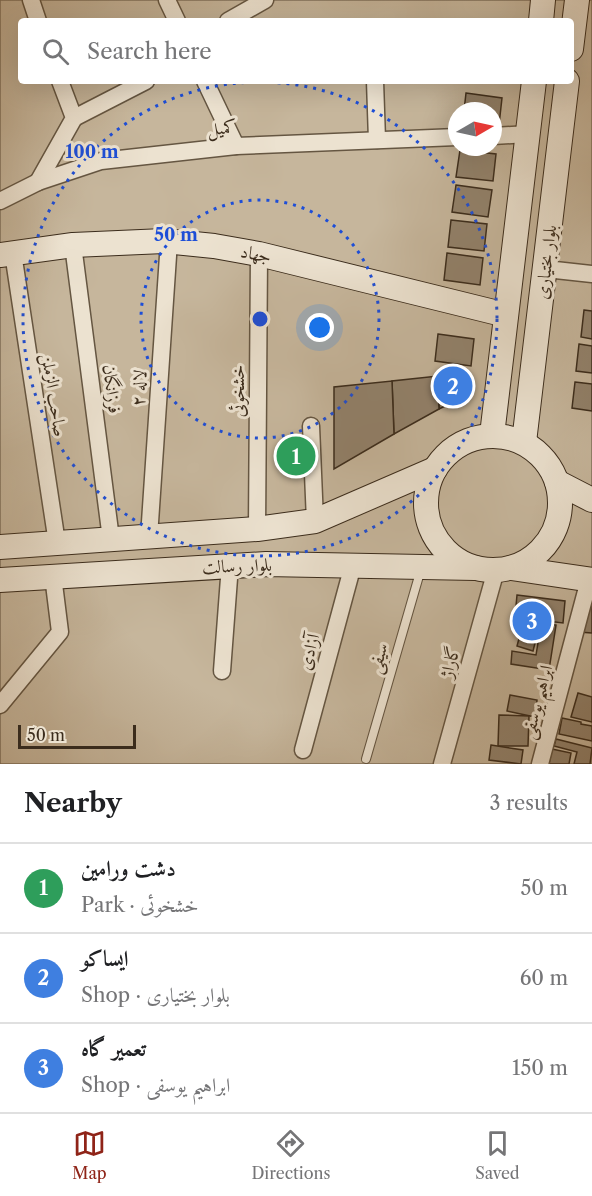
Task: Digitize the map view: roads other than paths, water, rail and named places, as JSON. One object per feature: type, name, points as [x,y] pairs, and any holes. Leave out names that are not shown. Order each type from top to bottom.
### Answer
[{"type":"main road","points":[[541,18],[543,0]]},
{"type":"main road","points":[[574,24],[577,0]]},
{"type":"main road","name":"بلوار بختیاری","points":[[492,435],[534,84]]},
{"type":"main road","name":"بلوار بختیاری","points":[[524,442],[567,84]]},
{"type":"main road","name":"جهاد","points":[[6,254],[73,245],[169,241],[214,246],[259,254],[506,315]]},
{"type":"main road","points":[[492,435],[524,442],[538,452],[550,466],[557,482],[559,514],[557,525],[547,544],[531,559],[494,568],[459,561],[443,547],[431,529],[426,509],[428,488],[435,469],[445,455],[459,444],[475,438],[492,435]]},
{"type":"main road","name":"بلوار رسالت","points":[[0,547],[257,529],[315,521],[435,469]]},
{"type":"main road","points":[[557,482],[592,500]]},
{"type":"main road","name":"بلوار رسالت","points":[[0,580],[266,564],[494,568],[591,580]]},
{"type":"street","points":[[31,0],[37,18]]},
{"type":"street","points":[[167,0],[176,18]]},
{"type":"street","points":[[233,18],[265,0]]},
{"type":"street","points":[[61,84],[74,118]]},
{"type":"street","points":[[38,182],[74,118],[140,84]]},
{"type":"street","points":[[206,84],[236,146]]},
{"type":"street","points":[[375,84],[377,140]]},
{"type":"street","points":[[502,135],[528,134]]},
{"type":"street","name":"کمیل","points":[[1,197],[101,161],[236,146],[448,137]]},
{"type":"street","name":"لاله ۲","points":[[149,537],[169,241]]},
{"type":"street","name":"فرزانگان","points":[[73,245],[111,539]]},
{"type":"street","name":"صاحب الزملن","points":[[6,254],[57,543]]},
{"type":"street","name":"خشخوئی","points":[[257,529],[259,254]]},
{"type":"street","points":[[546,269],[592,274]]},
{"type":"street","points":[[311,426],[315,521]]},
{"type":"street","name":"آزادی","points":[[303,750],[353,565]]},
{"type":"street","points":[[222,671],[230,566]]},
{"type":"street","name":"گاراژ","points":[[442,764],[494,568]]},
{"type":"street","points":[[0,705],[60,632],[52,576]]},
{"type":"street","name":"ابراهیم یوسفی","points":[[540,764],[591,580]]},
{"type":"lane","name":"سیفی","points":[[366,759],[422,567]]},
{"type":"place","name":"ایساکو","points":[[453,386]]},
{"type":"place","name":"دشت ورامین","points":[[296,456]]},
{"type":"place","name":"تعمیر گاه","points":[[532,621]]}]
